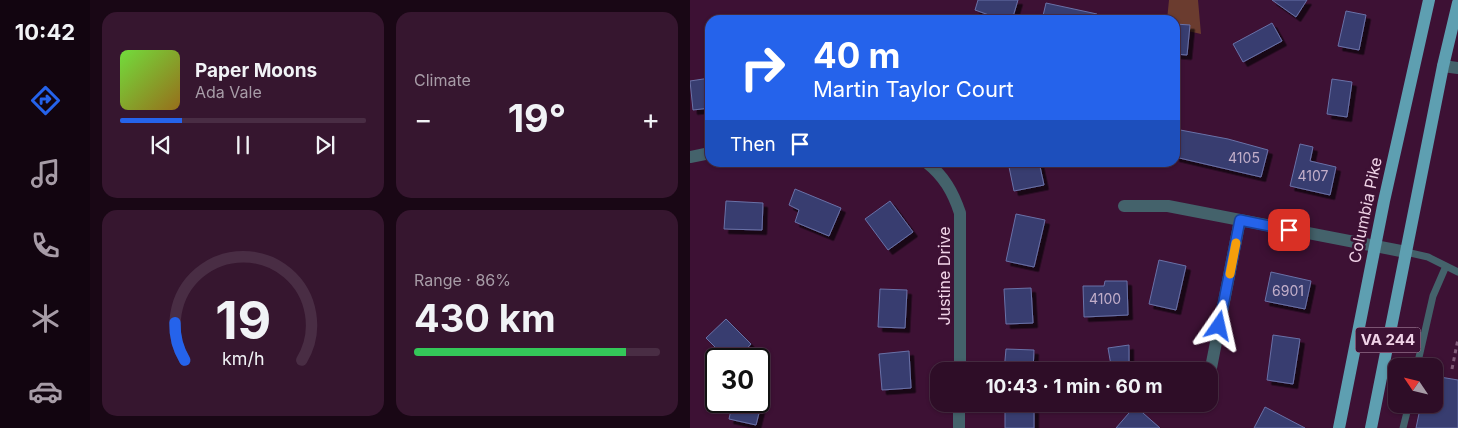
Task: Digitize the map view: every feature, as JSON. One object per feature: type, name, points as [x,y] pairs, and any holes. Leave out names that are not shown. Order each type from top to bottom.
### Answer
[{"type":"main road","name":"Columbia Pike","points":[[1339,428],[1374,247],[1429,0]]},
{"type":"main road","name":"VA 244","points":[[1371,428],[1443,66],[1458,3]]},
{"type":"street","points":[[1443,66],[1458,68]]},
{"type":"street","points":[[690,157],[705,154]]},
{"type":"street","name":"Justine Drive","points":[[931,167],[944,179],[954,194],[960,213],[960,362]]},
{"type":"street","points":[[1124,206],[1168,206],[1406,252]]},
{"type":"street","points":[[1212,362],[1240,220]]},
{"type":"street","points":[[959,412],[959,428]]},
{"type":"lane","points":[[1406,252],[1428,257],[1458,272]]},
{"type":"lane","points":[[1419,358],[1433,296],[1446,266]]},
{"type":"lane","points":[[1403,428],[1407,413]]},
{"type":"path","points":[[1452,369],[1458,339]]},
{"type":"shaded area","points":[[1169,0],[1198,0],[1201,34],[1180,29],[1180,15],[1168,15]]},
{"type":"building","points":[[978,0],[1018,0],[1014,15],[989,15],[975,10]]},
{"type":"building","points":[[1272,0],[1307,0],[1296,17]]},
{"type":"building","points":[[1046,3],[1097,14],[1097,15],[1043,15]]},
{"type":"building","points":[[1346,11],[1366,15],[1359,50],[1338,46]]},
{"type":"building","points":[[1272,23],[1282,41],[1243,62],[1233,44]]},
{"type":"building","points":[[1180,24],[1190,25],[1187,55],[1180,54]]},
{"type":"building","points":[[705,79],[705,109],[693,110],[690,81]]},
{"type":"building","points":[[1332,79],[1352,82],[1347,117],[1327,114]]},
{"type":"building","points":[[1180,130],[1228,139],[1268,150],[1261,177],[1180,158]]},
{"type":"building","points":[[1300,144],[1313,147],[1310,161],[1336,167],[1330,195],[1290,186]]},
{"type":"building","points":[[1009,167],[1040,167],[1044,185],[1014,191]]},
{"type":"building","points":[[795,189],[841,208],[829,236],[795,222],[799,210],[789,205]]},
{"type":"building","points":[[726,201],[763,203],[762,230],[724,229]]},
{"type":"building","points":[[890,201],[913,232],[888,250],[865,219]]},
{"type":"building","points":[[1016,214],[1045,220],[1034,267],[1006,261]]},
{"type":"building","points":[[1159,260],[1186,266],[1176,310],[1149,304]]},
{"type":"building","points":[[1271,272],[1311,281],[1305,309],[1265,301]]},
{"type":"building","points":[[1105,281],[1127,281],[1128,315],[1084,317],[1083,286],[1104,286]]},
{"type":"building","points":[[1031,288],[1033,323],[1006,324],[1004,289]]},
{"type":"building","points":[[880,289],[907,290],[905,328],[878,327]]},
{"type":"building","points":[[726,319],[751,344],[747,348],[716,348],[706,338]]},
{"type":"building","points":[[1273,335],[1300,339],[1293,384],[1267,380]]},
{"type":"building","points":[[1129,345],[1129,362],[1110,362],[1108,348]]},
{"type":"building","points":[[1006,349],[1034,350],[1033,362],[1005,362]]},
{"type":"building","points":[[909,351],[911,388],[882,390],[879,354]]},
{"type":"building","points":[[1443,378],[1458,380],[1458,428],[1416,428],[1419,413],[1443,413]]},
{"type":"building","points":[[1265,407],[1305,428],[1254,428]]},
{"type":"building","points":[[1005,412],[1034,412],[1034,428],[1005,428]]},
{"type":"building","points":[[1130,412],[1142,412],[1160,428],[1116,428]]},
{"type":"building","points":[[730,413],[759,413],[756,425],[729,419]]},
{"type":"slow traffic","points":[[1230,274],[1236,243]]},
{"type":"route","points":[[1219,326],[1240,220],[1289,230]]}]
